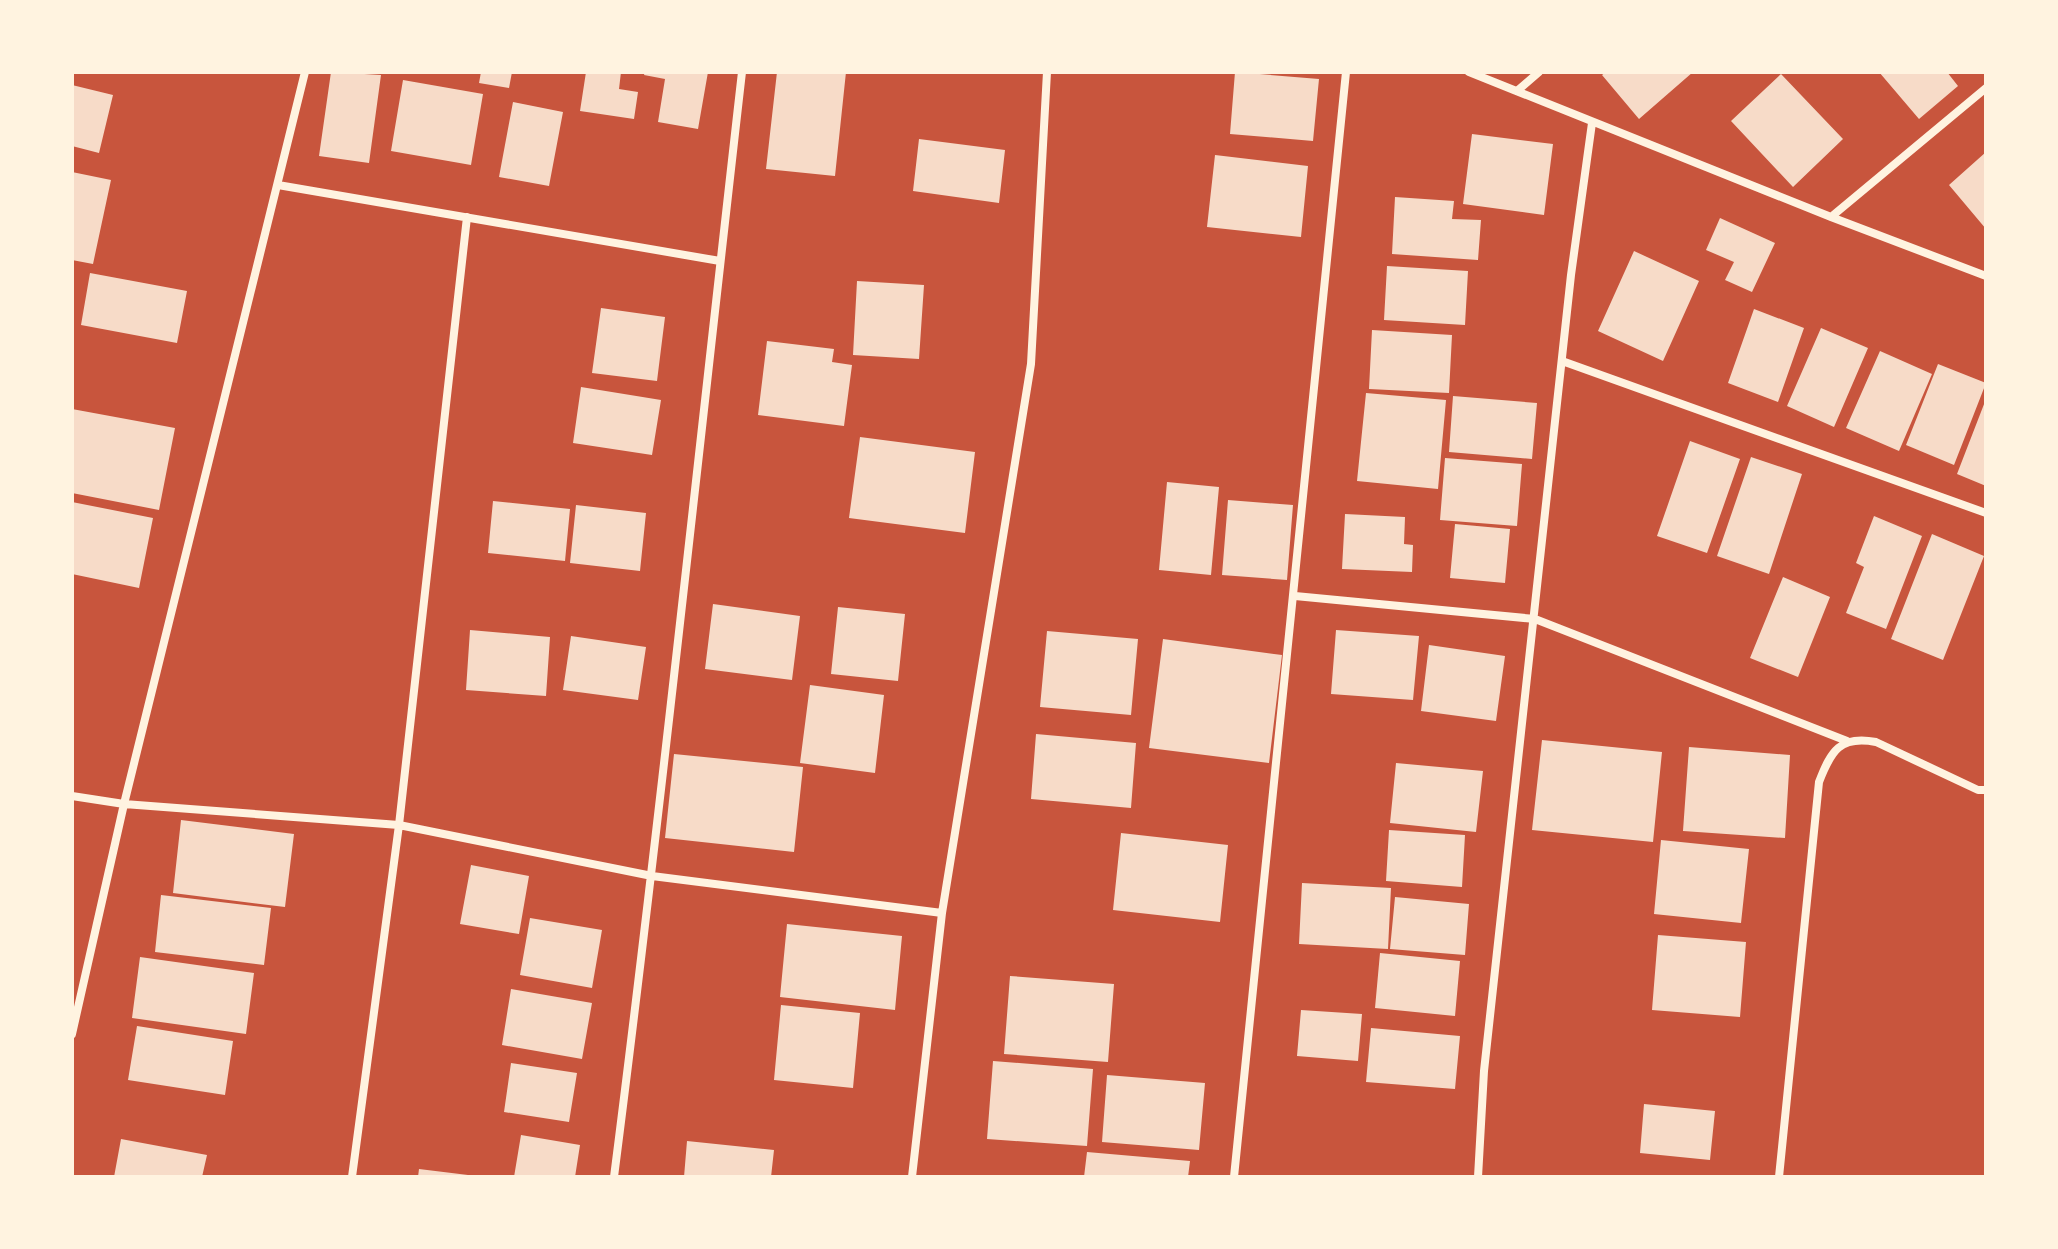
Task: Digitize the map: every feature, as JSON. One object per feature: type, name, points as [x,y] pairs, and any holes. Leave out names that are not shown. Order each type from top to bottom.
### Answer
[{"type":"street","points":[[72,1034],[124,804],[305,72]]},
{"type":"street","points":[[614,1177],[652,876],[742,72]]},
{"type":"street","points":[[912,1177],[942,913],[1031,364],[1047,72]]},
{"type":"street","points":[[1234,1177],[1346,72]]},
{"type":"street","points":[[1469,72],[1986,276]]},
{"type":"street","points":[[1517,91],[1539,72]]},
{"type":"street","points":[[1831,217],[1986,88]]},
{"type":"street","points":[[1478,1177],[1484,1071],[1562,361],[1592,123]]},
{"type":"street","points":[[278,185],[720,261]]},
{"type":"street","points":[[352,1177],[399,825],[467,217]]},
{"type":"street","points":[[1562,361],[1986,513]]},
{"type":"street","points":[[1295,596],[1535,619],[1847,741]]},
{"type":"street","points":[[1779,1177],[1819,782],[1829,755],[1847,741],[1860,739],[1876,742],[1978,790],[1986,790]]},
{"type":"street","points":[[72,796],[124,804],[399,825],[652,876],[942,913]]},
{"type":"building","points":[[331,72],[381,75],[369,163],[319,156]]},
{"type":"building","points":[[481,72],[512,72],[509,88],[479,83]]},
{"type":"building","points":[[586,72],[621,72],[619,89],[638,92],[634,119],[580,111]]},
{"type":"building","points":[[645,72],[708,72],[698,129],[658,122],[665,79],[644,75]]},
{"type":"building","points":[[777,72],[846,72],[835,176],[766,169]]},
{"type":"building","points":[[1235,72],[1319,79],[1313,141],[1230,134]]},
{"type":"building","points":[[1606,72],[1693,72],[1639,119],[1602,75]]},
{"type":"building","points":[[1879,72],[1947,72],[1958,86],[1919,119]]},
{"type":"building","points":[[1781,74],[1843,139],[1793,187],[1731,121]]},
{"type":"building","points":[[403,80],[483,94],[471,165],[391,151]]},
{"type":"building","points":[[72,85],[113,95],[99,153],[72,146]]},
{"type":"building","points":[[513,102],[563,112],[549,186],[499,177]]},
{"type":"building","points":[[1472,134],[1553,144],[1544,215],[1463,204]]},
{"type":"building","points":[[919,139],[1005,150],[999,203],[913,191]]},
{"type":"building","points":[[1986,152],[1986,229],[1949,185]]},
{"type":"building","points":[[1215,155],[1308,166],[1301,237],[1207,227]]},
{"type":"building","points":[[72,172],[111,180],[93,264],[72,260]]},
{"type":"building","points":[[1395,197],[1454,201],[1452,219],[1481,220],[1478,260],[1392,254]]},
{"type":"building","points":[[1720,218],[1775,243],[1752,292],[1725,280],[1734,262],[1706,250]]},
{"type":"building","points":[[1634,251],[1699,281],[1663,361],[1598,331]]},
{"type":"building","points":[[1387,266],[1468,271],[1465,325],[1384,320]]},
{"type":"building","points":[[90,273],[187,291],[177,343],[81,325]]},
{"type":"building","points":[[857,281],[924,285],[919,359],[853,355]]},
{"type":"building","points":[[601,308],[665,317],[657,381],[592,373]]},
{"type":"building","points":[[1754,309],[1804,328],[1778,402],[1728,383]]},
{"type":"building","points":[[1821,328],[1868,348],[1834,427],[1787,406]]},
{"type":"building","points":[[1372,330],[1452,335],[1449,393],[1369,389]]},
{"type":"building","points":[[767,341],[834,349],[832,362],[852,365],[844,426],[758,415]]},
{"type":"building","points":[[1880,351],[1932,374],[1899,451],[1846,428]]},
{"type":"building","points":[[1938,364],[1986,383],[1954,465],[1906,445]]},
{"type":"building","points":[[581,387],[661,400],[652,455],[573,443]]},
{"type":"building","points":[[1366,393],[1446,400],[1438,489],[1357,481]]},
{"type":"building","points":[[1453,396],[1537,403],[1532,459],[1449,452]]},
{"type":"building","points":[[1986,399],[1986,486],[1957,474]]},
{"type":"building","points":[[72,409],[175,428],[159,510],[72,493]]},
{"type":"building","points":[[860,437],[975,452],[965,533],[849,518]]},
{"type":"building","points":[[1690,441],[1740,459],[1707,553],[1657,536]]},
{"type":"building","points":[[1751,457],[1802,474],[1769,574],[1717,556]]},
{"type":"building","points":[[1445,458],[1522,464],[1517,526],[1440,520]]},
{"type":"building","points":[[1167,482],[1219,487],[1211,575],[1159,570]]},
{"type":"building","points":[[1228,500],[1293,505],[1287,580],[1222,575]]},
{"type":"building","points":[[493,501],[570,509],[565,561],[488,553]]},
{"type":"building","points":[[72,502],[153,518],[139,588],[72,574]]},
{"type":"building","points":[[576,505],[646,513],[640,571],[570,563]]},
{"type":"building","points":[[1345,514],[1405,517],[1404,544],[1413,545],[1412,572],[1342,569]]},
{"type":"building","points":[[1874,516],[1922,536],[1886,629],[1846,613],[1864,567],[1856,563]]},
{"type":"building","points":[[1455,524],[1510,529],[1505,583],[1450,578]]},
{"type":"building","points":[[1932,534],[1984,556],[1943,660],[1891,639]]},
{"type":"building","points":[[1783,577],[1830,597],[1798,677],[1750,658]]},
{"type":"building","points":[[713,604],[800,616],[792,680],[705,669]]},
{"type":"building","points":[[838,607],[905,614],[898,681],[831,674]]},
{"type":"building","points":[[470,630],[550,637],[546,696],[466,690]]},
{"type":"building","points":[[1336,630],[1419,636],[1413,700],[1331,694]]},
{"type":"building","points":[[1047,631],[1138,639],[1131,715],[1040,707]]},
{"type":"building","points":[[571,636],[646,647],[638,700],[563,690]]},
{"type":"building","points":[[1163,639],[1282,655],[1269,763],[1149,748]]},
{"type":"building","points":[[1429,645],[1505,656],[1496,721],[1421,711]]},
{"type":"building","points":[[810,685],[884,695],[875,773],[800,763]]},
{"type":"building","points":[[1036,734],[1136,743],[1131,808],[1031,799]]},
{"type":"building","points":[[1542,740],[1662,752],[1653,842],[1532,830]]},
{"type":"building","points":[[1689,747],[1790,755],[1785,838],[1683,831]]},
{"type":"building","points":[[674,754],[803,767],[794,852],[665,838]]},
{"type":"building","points":[[1396,763],[1483,771],[1476,832],[1390,823]]},
{"type":"building","points":[[181,820],[294,834],[285,907],[173,893]]},
{"type":"building","points":[[1389,830],[1465,835],[1462,887],[1386,881]]},
{"type":"building","points":[[1121,833],[1228,845],[1220,922],[1113,910]]},
{"type":"building","points":[[1661,840],[1749,849],[1741,923],[1654,914]]},
{"type":"building","points":[[471,865],[529,876],[519,934],[460,924]]},
{"type":"building","points":[[1302,883],[1391,888],[1388,949],[1299,944]]},
{"type":"building","points":[[161,895],[271,908],[264,965],[155,952]]},
{"type":"building","points":[[1395,897],[1469,904],[1465,955],[1390,949]]},
{"type":"building","points":[[530,918],[602,930],[592,988],[520,975]]},
{"type":"building","points":[[787,924],[902,936],[895,1010],[780,997]]},
{"type":"building","points":[[1658,935],[1746,942],[1740,1017],[1652,1010]]},
{"type":"building","points":[[1380,953],[1460,961],[1455,1016],[1375,1008]]},
{"type":"building","points":[[140,957],[254,973],[246,1034],[132,1018]]},
{"type":"building","points":[[1010,976],[1114,984],[1108,1062],[1004,1054]]},
{"type":"building","points":[[511,989],[592,1003],[582,1059],[502,1045]]},
{"type":"building","points":[[781,1005],[860,1013],[853,1088],[774,1080]]},
{"type":"building","points":[[1301,1010],[1362,1014],[1358,1061],[1297,1056]]},
{"type":"building","points":[[137,1026],[233,1041],[225,1095],[128,1080]]},
{"type":"building","points":[[1371,1028],[1460,1036],[1455,1089],[1366,1082]]},
{"type":"building","points":[[993,1061],[1093,1069],[1087,1146],[987,1139]]},
{"type":"building","points":[[511,1063],[577,1073],[569,1122],[504,1112]]},
{"type":"building","points":[[1107,1075],[1205,1083],[1199,1150],[1102,1142]]},
{"type":"building","points":[[1644,1104],[1715,1111],[1710,1160],[1640,1153]]},
{"type":"building","points":[[521,1135],[580,1145],[575,1177],[514,1177]]},
{"type":"building","points":[[121,1139],[207,1155],[202,1177],[114,1177]]},
{"type":"building","points":[[687,1141],[774,1150],[771,1177],[684,1177]]},
{"type":"building","points":[[1087,1152],[1190,1161],[1188,1177],[1084,1177]]},
{"type":"building","points":[[419,1169],[468,1175],[468,1177],[418,1177]]}]
